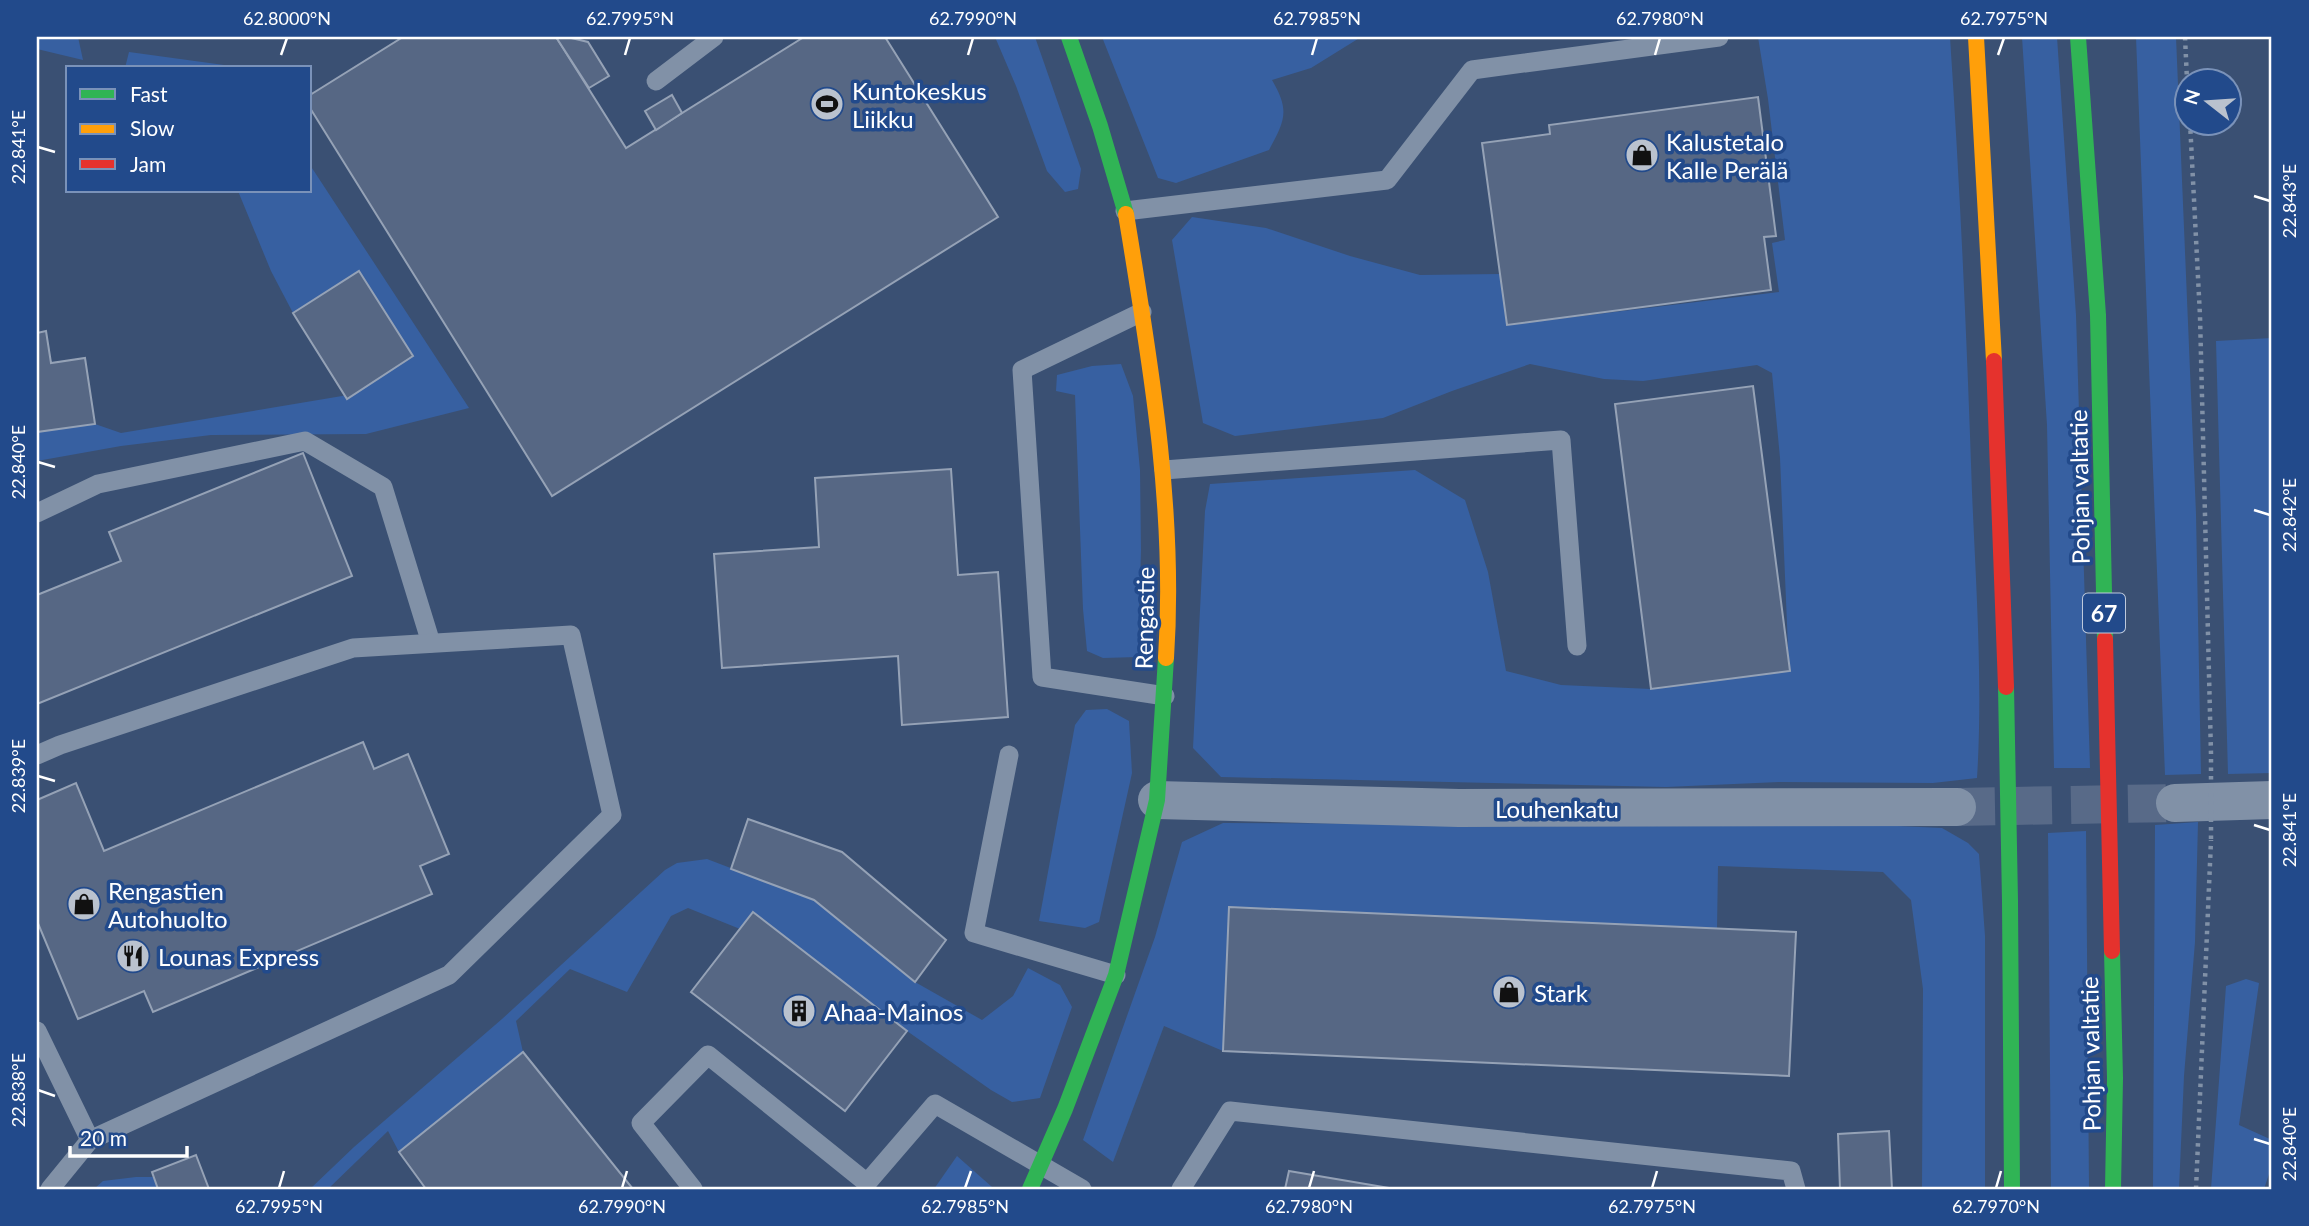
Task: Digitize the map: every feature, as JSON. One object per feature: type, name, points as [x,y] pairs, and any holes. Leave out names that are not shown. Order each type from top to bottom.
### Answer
[{"type":"main road","name":"Rengastie","points":[[1030,1189],[1065,1109],[1116,975],[1157,800],[1170,603],[1164,470],[1125,211],[1100,126],[1069,37]]},
{"type":"main road","points":[[1976,37],[1992,269],[2005,609],[2013,947],[2012,1189]]},
{"type":"main road","name":"Pohjan valtatie","points":[[2078,37],[2098,315],[2115,1064],[2113,1189]]},
{"type":"street","name":"Louhenkatu","points":[[1157,800],[1459,808],[1957,807]]},
{"type":"street","points":[[2175,803],[2272,800]]},
{"type":"lane","points":[[656,81],[714,37]]},
{"type":"lane","points":[[1125,211],[1387,180],[1472,71],[1719,37]]},
{"type":"lane","points":[[1142,312],[1022,370],[1042,677],[1165,696]]},
{"type":"lane","points":[[1164,470],[1561,440],[1577,646]]},
{"type":"lane","points":[[37,513],[98,484],[305,441],[383,487],[432,643]]},
{"type":"lane","points":[[37,755],[353,648],[571,635],[612,815],[449,975],[90,1140],[50,1189]]},
{"type":"lane","points":[[1009,755],[974,933],[1116,975]]},
{"type":"lane","points":[[37,1031],[90,1140]]},
{"type":"lane","points":[[693,1189],[641,1123],[708,1055],[867,1183],[934,1104],[1082,1189]]},
{"type":"lane","points":[[1181,1189],[1230,1111],[1791,1171],[1796,1189]]},
{"type":"path","points":[[2185,37],[2186,66]]},
{"type":"path","points":[[2191,136],[2200,316],[2211,754],[2211,839],[2196,1189]]},
{"type":"shaded area","points":[[37,37],[78,37],[83,60],[37,49]]},
{"type":"shaded area","points":[[995,37],[1035,37],[1081,169],[1078,189],[1065,192],[1047,171]]},
{"type":"shaded area","points":[[1102,37],[1361,37],[1311,68],[1272,80],[1281,100],[1283,115],[1279,131],[1269,150],[1176,183],[1158,178]]},
{"type":"shaded area","points":[[1758,37],[1950,37],[1963,264],[1978,635],[1977,778],[1933,783],[1779,782],[1666,787],[1221,777],[1193,748],[1205,511],[1210,484],[1415,470],[1465,500],[1488,572],[1506,671],[1561,685],[1651,689],[1789,671],[1780,458],[1772,373],[1757,365],[1643,381],[1604,379],[1530,364],[1383,418],[1235,436],[1203,423],[1172,240],[1192,217],[1266,228],[1350,256],[1420,275],[1500,274],[1507,325],[1779,292],[1772,243],[1785,240]]},
{"type":"shaded area","points":[[2022,37],[2057,37],[2076,315],[2090,768],[2054,768],[2047,425]]},
{"type":"shaded area","points":[[2136,37],[2176,37],[2177,66],[2172,66],[2172,136],[2180,136],[2196,514],[2201,774],[2165,775]]},
{"type":"shaded area","points":[[129,52],[231,66],[126,66]]},
{"type":"shaded area","points":[[312,168],[469,408],[366,434],[211,435],[121,446],[37,461],[37,432],[95,424],[121,433],[354,394],[413,356],[359,271],[293,313],[271,271],[238,192],[312,192]]},
{"type":"shaded area","points":[[2272,338],[2272,773],[2228,774],[2216,341]]},
{"type":"shaded area","points":[[1121,364],[1133,396],[1140,470],[1138,657],[1103,658],[1087,651],[1075,395],[1056,391],[1057,375],[1092,366]]},
{"type":"shaded area","points":[[1107,709],[1129,721],[1132,773],[1099,922],[1085,928],[1039,921],[1075,725],[1086,710]]},
{"type":"shaded area","points":[[2198,822],[2195,942],[2184,1076],[2179,1189],[2153,1189],[2155,825]]},
{"type":"shaded area","points":[[1223,823],[1876,825],[1942,828],[1968,843],[1979,854],[1985,936],[1985,1189],[1922,1189],[1923,989],[1911,900],[1883,872],[1718,866],[1717,929],[1230,907],[1223,1051],[1164,1026],[1113,1162],[1083,1140],[1155,937],[1182,842]]},
{"type":"shaded area","points":[[2086,831],[2089,1189],[2051,1189],[2048,833]]},
{"type":"shaded area","points":[[707,859],[814,900],[915,982],[982,1020],[1013,996],[1028,968],[1060,985],[1072,1007],[1040,1098],[1012,1102],[991,1090],[907,1031],[753,912],[740,929],[688,908],[671,916],[627,992],[570,969],[516,1021],[523,1052],[399,1152],[388,1131],[328,1189],[310,1189],[665,870],[677,863]]},
{"type":"shaded area","points":[[2246,979],[2259,983],[2239,1125],[2272,1140],[2272,1165],[2264,1189],[2211,1189],[2226,986]]},
{"type":"shaded area","points":[[957,1156],[992,1187],[991,1189],[934,1189]]},
{"type":"shaded area","points":[[153,1177],[158,1189],[94,1189],[103,1181]]},
{"type":"building","points":[[403,37],[556,37],[626,148],[804,37],[885,37],[998,217],[552,496],[312,111],[312,94]]},
{"type":"building","points":[[556,37],[588,42],[609,76],[589,88]]},
{"type":"building","points":[[672,95],[682,113],[656,130],[645,111]]},
{"type":"building","points":[[1758,97],[1776,236],[1764,237],[1771,290],[1507,325],[1482,143],[1550,134],[1549,125]]},
{"type":"building","points":[[359,271],[413,356],[347,399],[293,313]]},
{"type":"building","points":[[46,331],[51,363],[85,358],[95,424],[37,432],[37,333]]},
{"type":"building","points":[[1753,386],[1790,671],[1651,689],[1615,404]]},
{"type":"building","points":[[303,453],[352,576],[37,704],[37,595],[121,561],[109,532]]},
{"type":"building","points":[[951,469],[958,575],[998,572],[1008,717],[902,725],[898,656],[722,668],[714,554],[819,547],[815,478]]},
{"type":"building","points":[[363,742],[374,769],[408,754],[449,854],[420,866],[432,894],[153,1012],[144,991],[78,1019],[37,921],[37,800],[76,783],[104,851]]},
{"type":"building","points":[[748,819],[842,852],[946,940],[915,982],[814,900],[731,869]]},
{"type":"building","name":"Stark","points":[[1229,907],[1796,932],[1789,1076],[1223,1051]]},
{"type":"building","name":"Ahaa-Mainos","points":[[753,912],[907,1031],[845,1111],[691,992]]},
{"type":"building","points":[[523,1052],[633,1189],[426,1189],[399,1152]]},
{"type":"building","points":[[1889,1131],[1892,1189],[1840,1189],[1838,1134]]},
{"type":"building","points":[[196,1155],[209,1189],[158,1189],[152,1172]]},
{"type":"building","points":[[1289,1171],[1395,1189],[1285,1189]]},
{"type":"tunnel","points":[[1957,807],[2175,803]]},
{"type":"traffic: fast","points":[[1069,37],[1100,126],[1126,214]]},
{"type":"traffic: fast","points":[[2078,37],[2098,315],[2105,639]]},
{"type":"traffic: fast","points":[[1030,1189],[1065,1109],[1116,975],[1157,800],[1166,658]]},
{"type":"traffic: fast","points":[[2006,687],[2012,1189]]},
{"type":"traffic: fast","points":[[2112,951],[2115,1078],[2113,1189]]},
{"type":"traffic: slow","points":[[1976,37],[1994,361]]},
{"type":"traffic: slow","points":[[1126,214],[1159,435],[1167,546],[1166,658]]},
{"type":"traffic: jam","points":[[1994,361],[2006,687]]},
{"type":"traffic: jam","points":[[2105,639],[2112,951]]},
{"type":"place","name":"Kuntokeskus Liikku","points":[[827,104]]},
{"type":"place","name":"Kalustetalo Kalle Perälä","points":[[1642,155]]},
{"type":"place","name":"Rengastien Autohuolto","points":[[84,904]]},
{"type":"place","name":"Lounas Express","points":[[133,956]]},
{"type":"place","name":"Stark","points":[[1509,992]]},
{"type":"place","name":"Ahaa-Mainos","points":[[799,1011]]}]
